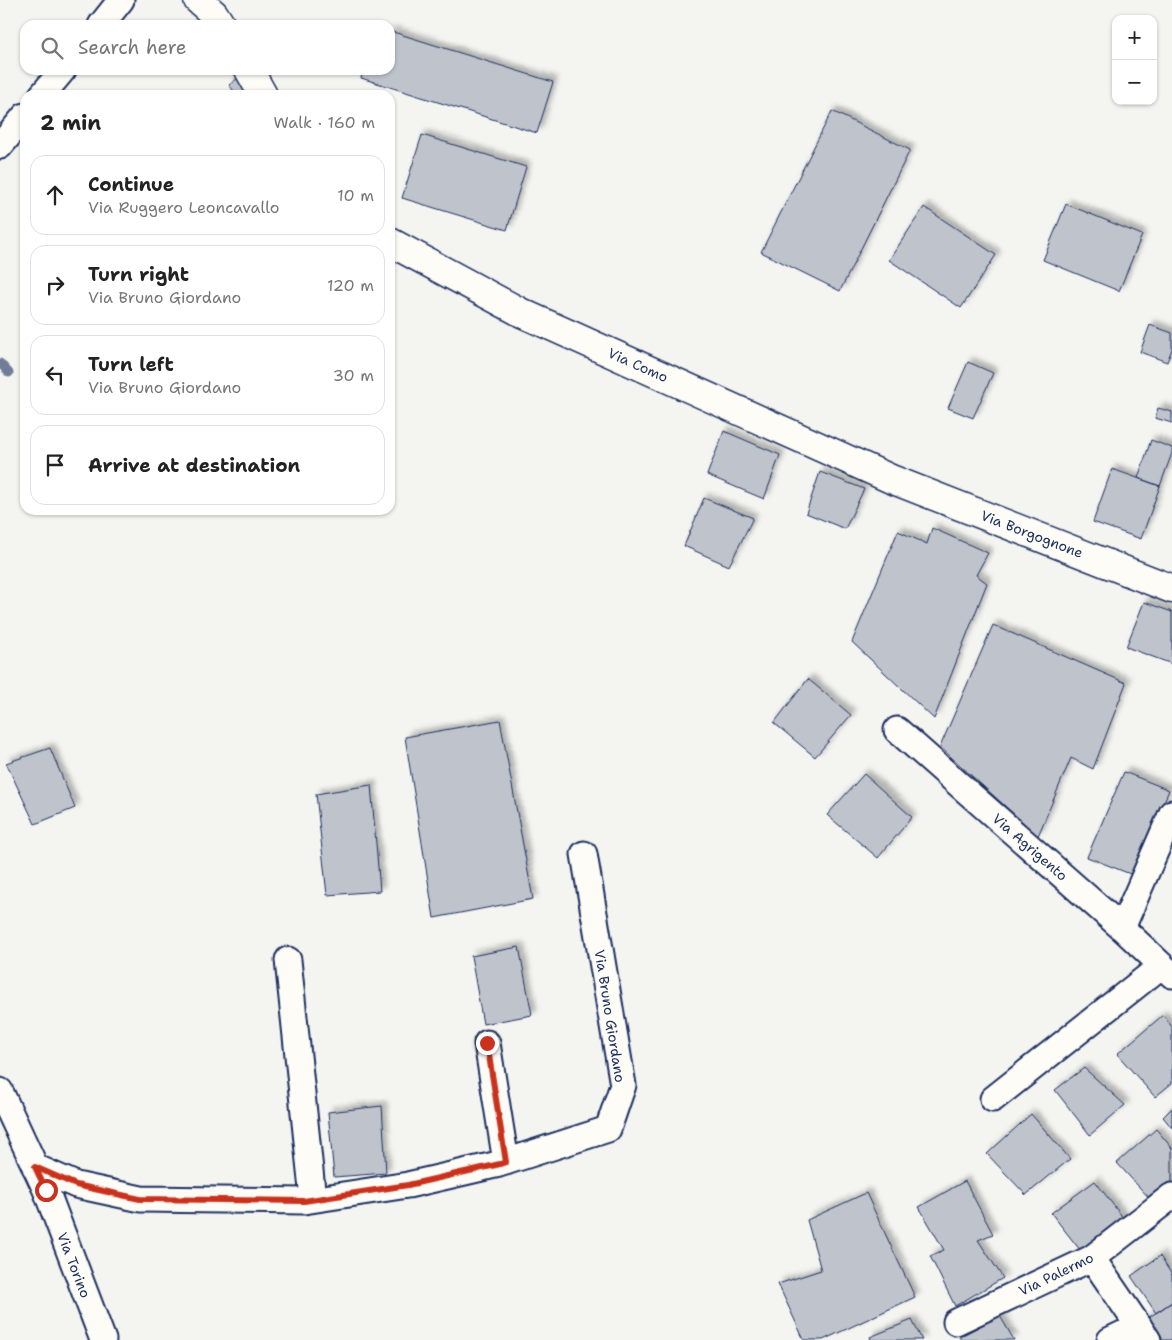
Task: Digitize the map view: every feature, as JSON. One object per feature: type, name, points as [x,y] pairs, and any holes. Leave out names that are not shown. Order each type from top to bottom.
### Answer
[{"type":"street","points":[[104,20],[121,0]]},
{"type":"street","points":[[198,0],[214,14],[218,20]]},
{"type":"street","points":[[46,90],[59,75]]},
{"type":"street","points":[[252,75],[260,90]]},
{"type":"street","points":[[0,146],[20,122]]},
{"type":"street","name":"Via Como","points":[[395,245],[522,313],[891,479]]},
{"type":"street","name":"Via Borgognone","points":[[891,479],[1172,590]]},
{"type":"street","name":"Via Agrigento","points":[[896,730],[1122,928],[1167,970],[993,1099]]},
{"type":"street","points":[[1122,928],[1172,813]]},
{"type":"street","name":"Via Bruno Giordano","points":[[35,1167],[76,1185],[140,1199],[295,1201],[408,1185],[506,1162],[608,1129],[623,1086],[584,854]]},
{"type":"street","points":[[288,960],[313,1199]]},
{"type":"street","points":[[487,1043],[506,1162]]},
{"type":"street","name":"Via Torino","points":[[0,1091],[46,1190],[103,1340]]},
{"type":"street","name":"Via Palermo","points":[[956,1322],[1092,1258],[1172,1196]]},
{"type":"street","points":[[1092,1258],[1143,1333],[1110,1340]]},
{"type":"building","points":[[395,33],[553,82],[537,133],[361,78],[362,75],[395,75]]},
{"type":"building","points":[[238,78],[247,90],[233,90],[229,85]]},
{"type":"building","points":[[832,111],[910,150],[840,291],[761,252]]},
{"type":"building","points":[[422,135],[526,167],[507,230],[402,198]]},
{"type":"building","points":[[1066,204],[1142,235],[1119,291],[1043,260]]},
{"type":"building","points":[[924,207],[996,255],[961,308],[889,260]]},
{"type":"building","points":[[1150,325],[1172,333],[1172,349],[1167,362],[1140,352]]},
{"type":"building","points":[[968,362],[993,373],[973,418],[948,408]]},
{"type":"building","points":[[1158,408],[1172,412],[1172,423],[1155,418]]},
{"type":"building","points":[[724,431],[780,455],[764,499],[707,475]]},
{"type":"building","points":[[1151,440],[1172,448],[1172,453],[1160,486],[1138,478]]},
{"type":"building","points":[[1112,469],[1160,486],[1141,539],[1093,522]]},
{"type":"building","points":[[820,472],[864,489],[845,529],[806,513]]},
{"type":"building","points":[[704,498],[753,518],[729,566],[684,546]]},
{"type":"building","points":[[932,528],[988,553],[976,575],[987,583],[934,719],[852,642],[898,531],[927,544]]},
{"type":"building","points":[[1144,602],[1172,612],[1172,664],[1126,647]]},
{"type":"building","points":[[993,625],[1126,683],[1093,769],[1071,758],[1038,836],[940,747]]},
{"type":"building","points":[[808,679],[851,715],[815,757],[774,723]]},
{"type":"building","points":[[500,720],[533,899],[434,918],[405,737]]},
{"type":"building","points":[[50,748],[75,808],[35,824],[6,763]]},
{"type":"building","points":[[1124,772],[1169,790],[1133,875],[1087,857]]},
{"type":"building","points":[[864,774],[912,817],[878,858],[827,815]]},
{"type":"building","points":[[371,785],[380,891],[327,895],[316,794]]},
{"type":"building","points":[[519,947],[532,1015],[483,1024],[471,956]]},
{"type":"building","points":[[1163,1015],[1172,1027],[1172,1083],[1155,1097],[1117,1054]]},
{"type":"building","points":[[1084,1068],[1125,1105],[1090,1135],[1055,1090]]},
{"type":"building","points":[[382,1106],[386,1173],[334,1177],[328,1112]]},
{"type":"building","points":[[1172,1108],[1172,1128],[1163,1117]]},
{"type":"building","points":[[1031,1114],[1070,1159],[1026,1195],[987,1154]]},
{"type":"building","points":[[1156,1129],[1172,1148],[1172,1185],[1152,1201],[1117,1163]]},
{"type":"building","points":[[965,1181],[993,1234],[978,1240],[1003,1278],[955,1306],[930,1256],[944,1250],[919,1207]]},
{"type":"building","points":[[1095,1181],[1127,1223],[1084,1255],[1051,1213]]},
{"type":"building","points":[[866,1193],[915,1297],[823,1340],[804,1340],[778,1284],[821,1270],[807,1220]]},
{"type":"building","points":[[1160,1256],[1172,1275],[1172,1302],[1156,1313],[1131,1276]]},
{"type":"building","points":[[1172,1302],[1172,1340],[1159,1340],[1145,1320]]},
{"type":"building","points":[[1000,1316],[1014,1340],[961,1340],[959,1337]]},
{"type":"building","points":[[912,1320],[922,1340],[871,1340],[870,1337]]},
{"type":"waterway","points":[[0,363],[9,373]]},
{"type":"route","points":[[46,1190],[35,1167],[76,1185],[140,1199],[304,1201],[408,1185],[500,1164],[506,1162],[487,1043]]}]
